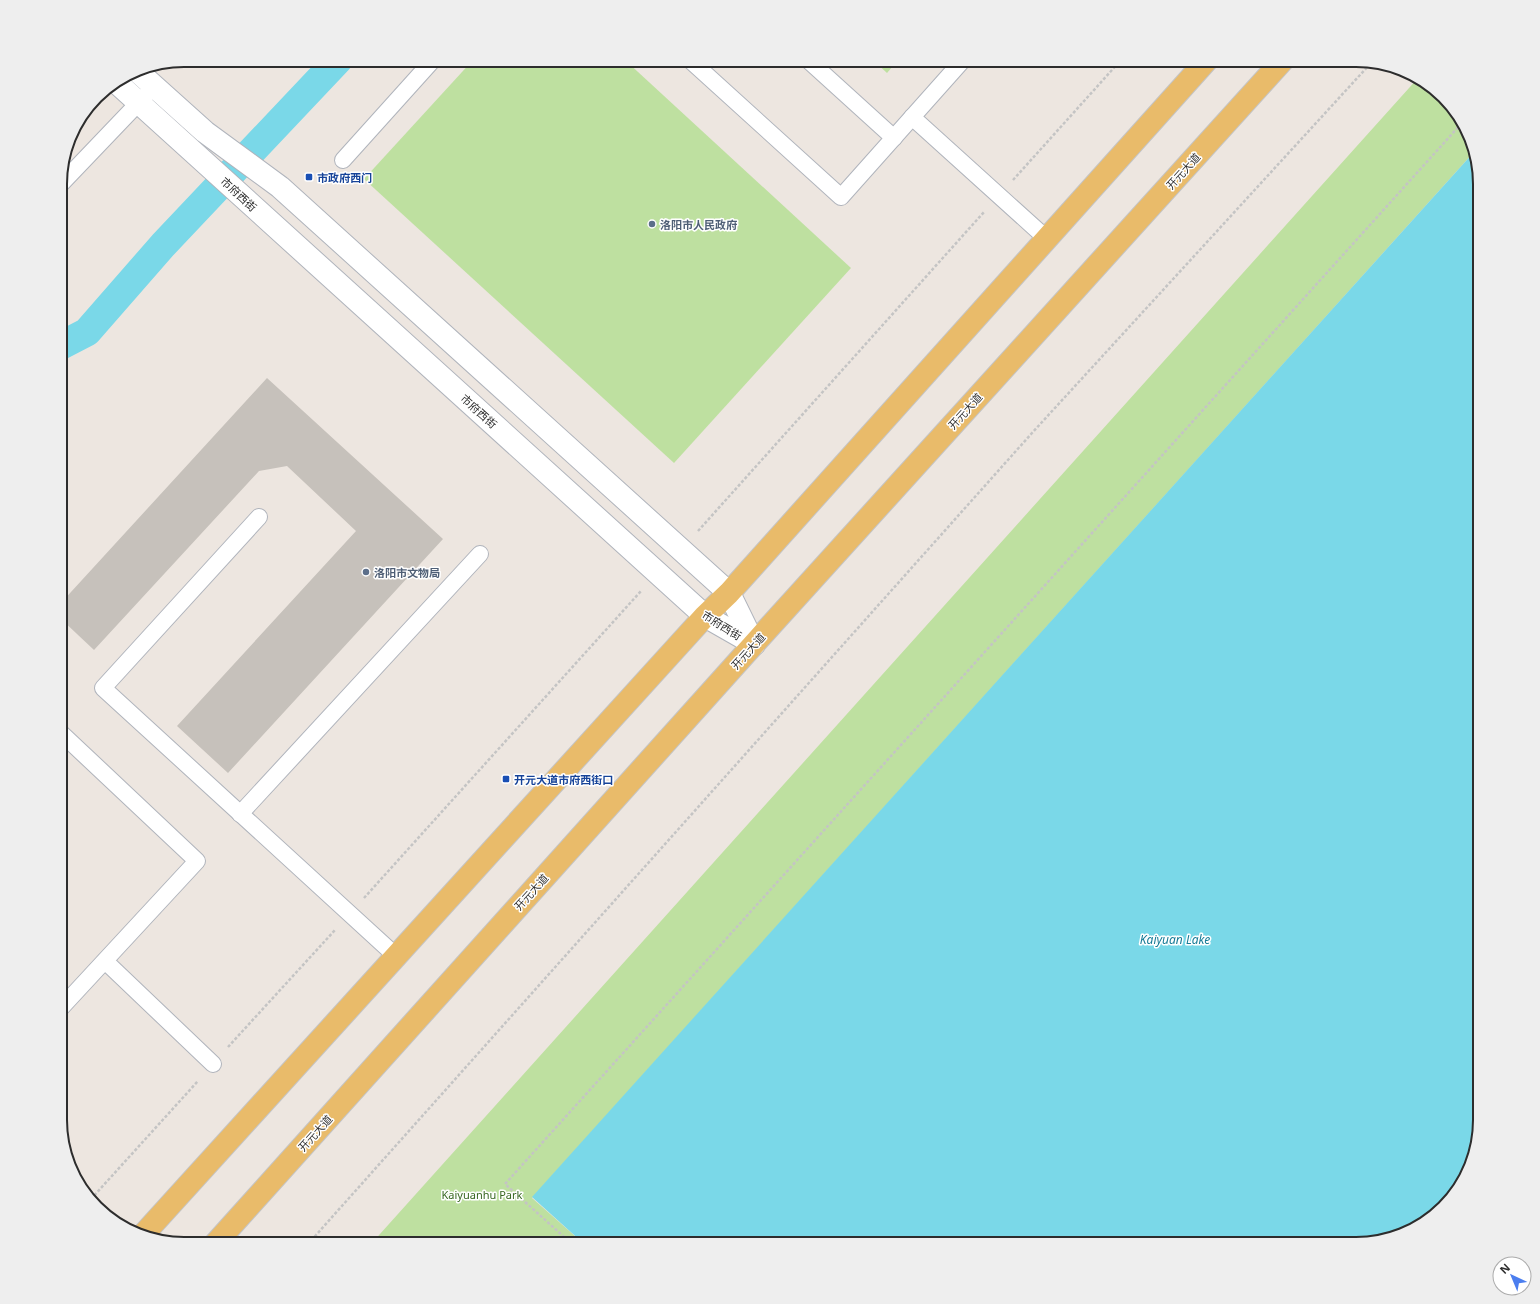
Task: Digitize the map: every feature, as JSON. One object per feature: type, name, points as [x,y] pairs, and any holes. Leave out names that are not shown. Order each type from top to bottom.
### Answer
[{"type":"main road","points":[[147,1231],[397,957],[705,616],[729,593],[1046,239],[1196,67]]},
{"type":"main road","name":"开元大道","points":[[220,1237],[754,644],[1277,67]]},
{"type":"street","name":"市府西街","points":[[142,75],[205,132],[280,187],[729,593],[754,644]]},
{"type":"street","name":"市府西街","points":[[120,86],[705,616],[754,644]]},
{"type":"lane","points":[[343,160],[427,67]]},
{"type":"lane","points":[[698,67],[841,197],[957,67]]},
{"type":"lane","points":[[816,67],[894,138]]},
{"type":"lane","points":[[67,178],[154,86]]},
{"type":"lane","points":[[912,117],[1046,239]]},
{"type":"lane","points":[[259,517],[103,688],[397,957]]},
{"type":"lane","points":[[240,814],[480,554]]},
{"type":"lane","points":[[67,739],[198,861],[67,1002]]},
{"type":"lane","points":[[105,961],[213,1064]]},
{"type":"path","points":[[681,550],[1115,67]]},
{"type":"path","points":[[314,1237],[1038,428],[1367,67]]},
{"type":"path","points":[[564,1237],[505,1184],[1458,128]]},
{"type":"path","points":[[94,1195],[658,572]]},
{"type":"green space","name":"洛阳市人民政府","points":[[467,67],[633,67],[851,268],[674,463],[364,179]]},
{"type":"green space","points":[[881,67],[892,67],[887,73]]},
{"type":"green space","name":"Kaiyuanhu Park","points":[[1414,83],[1439,101],[1449,113],[1461,132],[1470,157],[532,1198],[576,1237],[377,1237]]},
{"type":"water","name":"Kaiyuan Lake","points":[[1470,157],[1473,176],[1473,1128],[1467,1158],[1461,1172],[1439,1203],[1427,1213],[1401,1228],[1379,1235],[1364,1237],[576,1237],[532,1197]]},
{"type":"building","name":"洛阳市文物局","points":[[267,378],[443,539],[228,773],[177,726],[356,531],[287,466],[259,471],[94,650],[67,625],[67,596]]},
{"type":"waterway","points":[[67,342],[87,332],[163,245],[331,67]]},
{"type":"place","name":"市政府西门","points":[[309,177]]},
{"type":"place","name":"洛阳市人民政府","points":[[652,224]]},
{"type":"place","name":"洛阳市文物局","points":[[366,572]]},
{"type":"place","name":"开元大道市府西街口","points":[[506,779]]}]
